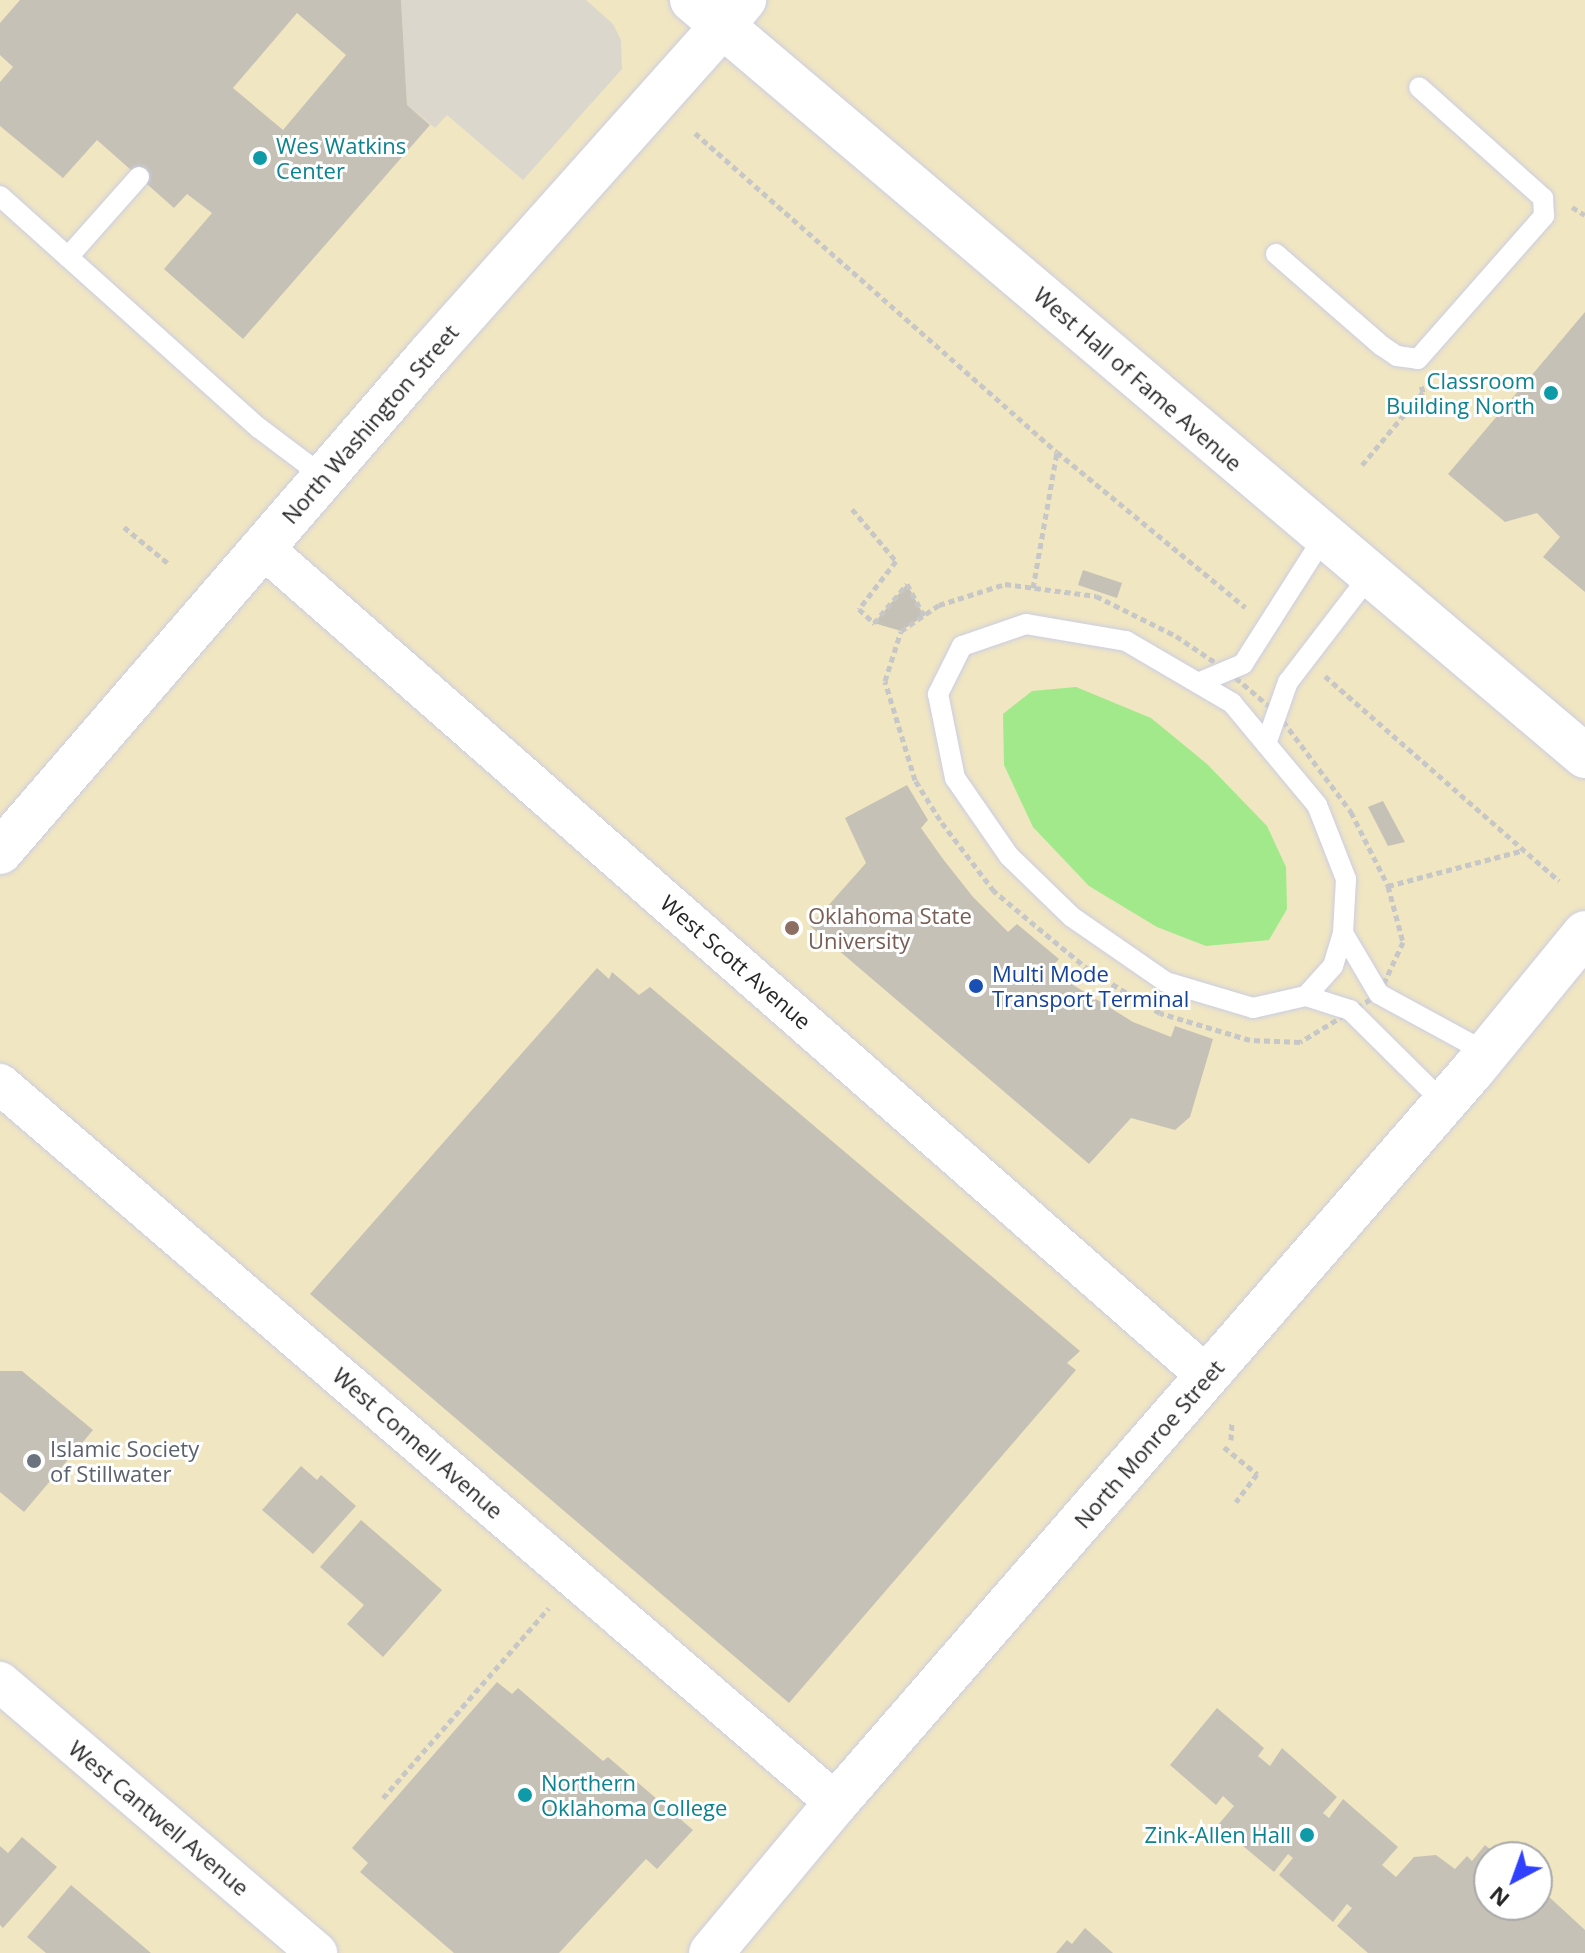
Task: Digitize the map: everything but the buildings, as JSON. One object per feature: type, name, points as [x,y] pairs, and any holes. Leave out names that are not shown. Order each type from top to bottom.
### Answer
[{"type":"main road","name":"North Washington Street","points":[[0,852],[324,477],[720,8]]},
{"type":"main road","name":"West Hall of Fame Avenue","points":[[720,8],[1324,537],[1585,756]]},
{"type":"main road","name":"North Monroe Street","points":[[711,1953],[836,1803],[1487,1053],[1585,933]]},
{"type":"street","name":"West Scott Avenue","points":[[263,548],[1208,1377]]},
{"type":"street","name":"West Connell Avenue","points":[[0,1084],[836,1803]]},
{"type":"street","name":"West Cantwell Avenue","points":[[0,1682],[317,1953]]},
{"type":"lane","points":[[1276,254],[1382,346],[1397,356],[1418,359],[1544,216],[1543,198],[1419,87]]},
{"type":"lane","points":[[68,257],[139,177]]},
{"type":"lane","points":[[0,196],[259,428],[324,477]]},
{"type":"lane","points":[[1198,683],[1243,664],[1324,537]]},
{"type":"lane","points":[[1266,744],[1288,682],[1370,575]]},
{"type":"lane","points":[[1306,996],[1333,966],[1343,933],[1346,879],[1317,805],[1232,703],[1126,641],[1026,624],[962,646],[938,694],[955,778],[1009,856],[1072,917],[1166,982],[1253,1008],[1306,996],[1350,1010],[1444,1103]]},
{"type":"lane","points":[[1343,933],[1379,994],[1487,1053]]},
{"type":"path","points":[[695,133],[1057,452],[1267,626]]},
{"type":"path","points":[[1362,465],[1423,392],[1411,358]]},
{"type":"path","points":[[1033,588],[1057,452]]},
{"type":"path","points":[[852,509],[896,561],[859,609],[874,623],[907,584],[924,616]]},
{"type":"path","points":[[124,527],[169,564]]},
{"type":"path","points":[[1005,584],[1033,588],[1096,596],[1176,636],[1228,671],[1277,713],[1351,812],[1388,886],[1403,942],[1379,994],[1300,1042],[1250,1040],[1160,1013],[1089,970],[994,891],[940,820],[915,780],[885,681],[901,631],[939,605],[1005,584]]},
{"type":"path","points":[[1306,659],[1559,881]]},
{"type":"path","points":[[1388,886],[1524,850]]},
{"type":"path","points":[[1231,1440],[1232,1422]]},
{"type":"path","points":[[1224,1447],[1257,1474],[1236,1502]]},
{"type":"path","points":[[383,1798],[553,1604]]},
{"type":"shaded area","name":"Oklahoma State University","points":[[0,0],[1585,0],[1585,1953],[0,1953]]},
{"type":"shaded area","points":[[401,0],[586,0],[613,24],[621,40],[622,69],[523,180],[447,115],[435,128],[407,105]]},
{"type":"green space","points":[[1076,687],[1151,718],[1207,764],[1267,826],[1286,867],[1287,909],[1269,940],[1206,946],[1157,927],[1089,886],[1033,827],[1004,765],[1003,714],[1032,691]]},
{"type":"place","name":"Wes Watkins Center","points":[[260,158]]},
{"type":"place","name":"Classroom Building North","points":[[1551,393]]},
{"type":"place","name":"Oklahoma State University","points":[[792,928]]},
{"type":"place","name":"Multi Mode Transport Terminal","points":[[976,986]]},
{"type":"place","name":"Islamic Society of Stillwater","points":[[34,1461]]},
{"type":"place","name":"Northern Oklahoma College","points":[[525,1795]]},
{"type":"place","name":"Zink-Allen Hall","points":[[1307,1835]]}]
